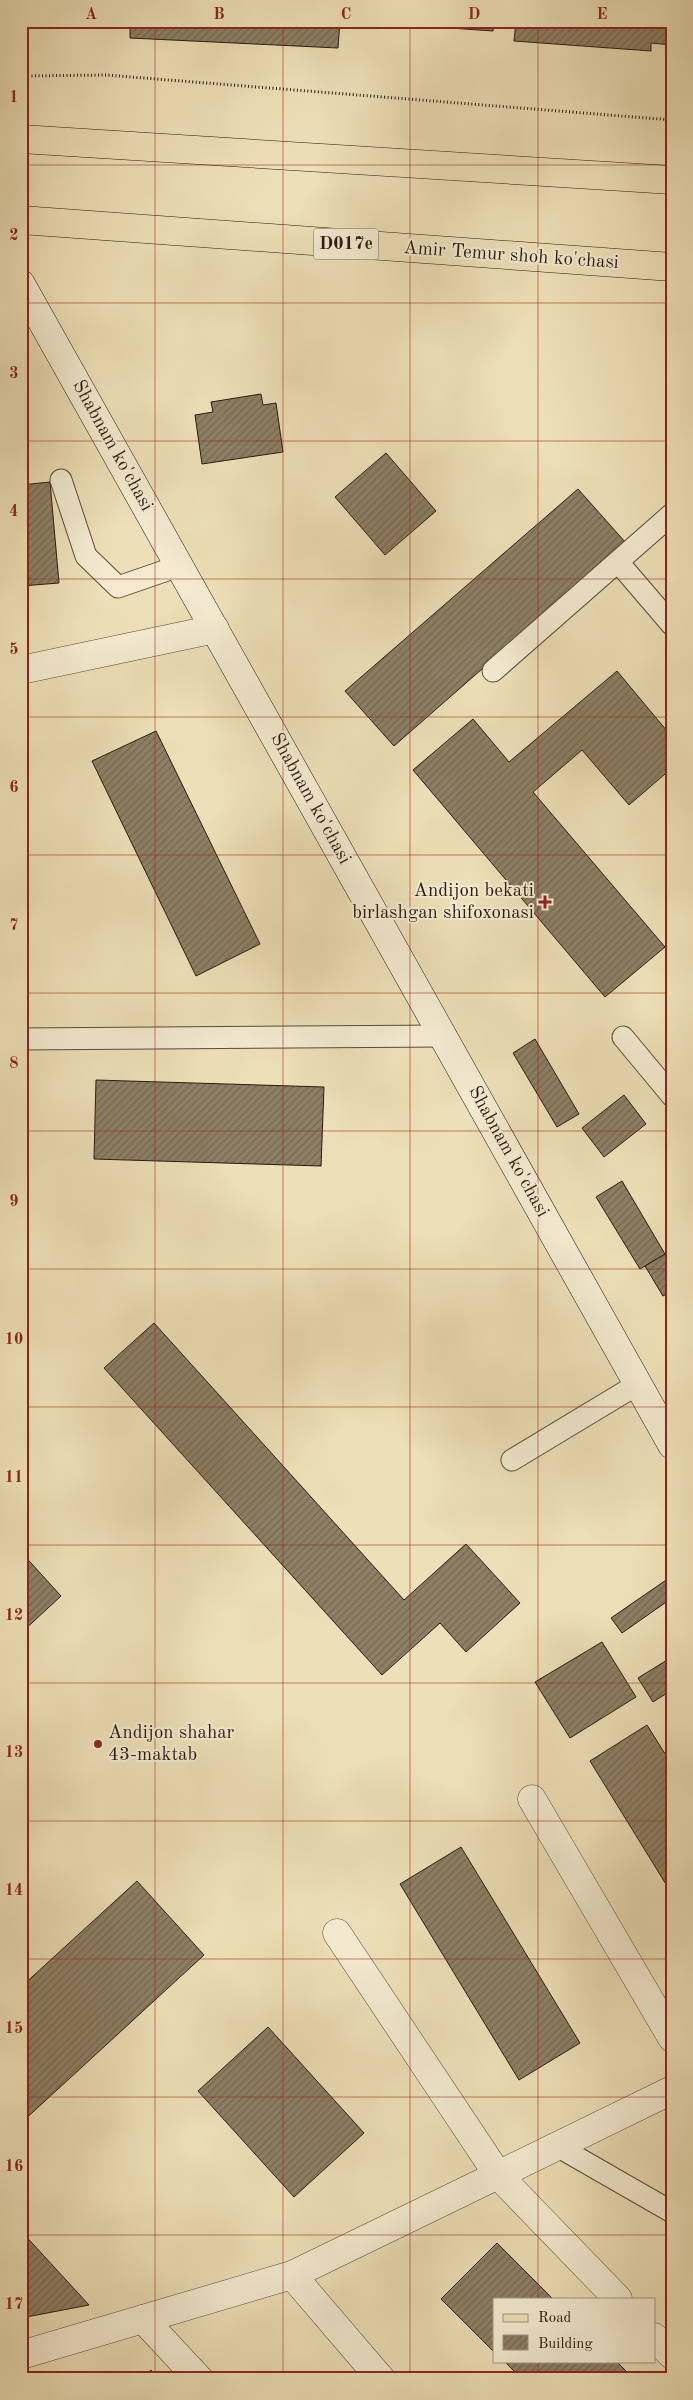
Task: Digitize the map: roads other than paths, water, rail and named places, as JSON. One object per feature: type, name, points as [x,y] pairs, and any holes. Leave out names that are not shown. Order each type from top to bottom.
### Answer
[{"type":"main road","points":[[21,139],[672,180]]},
{"type":"main road","name":"Amir Temur shoh ko'chasi","points":[[21,220],[672,268]]},
{"type":"street","name":"Shabnam ko'chasi","points":[[21,284],[672,1445]]},
{"type":"street","points":[[21,670],[215,630]]},
{"type":"street","points":[[532,1799],[672,2038]]},
{"type":"street","points":[[337,1933],[498,2175],[617,2298]]},
{"type":"street","points":[[21,2355],[292,2275],[672,2090]]},
{"type":"street","points":[[292,2275],[381,2379]]},
{"type":"street","points":[[143,2319],[199,2379]]},
{"type":"street","points":[[656,2338],[672,2355]]},
{"type":"lane","points":[[61,480],[86,556],[118,587],[180,566]]},
{"type":"lane","points":[[493,672],[672,514]]},
{"type":"lane","points":[[618,562],[672,625]]},
{"type":"lane","points":[[21,1039],[443,1036]]},
{"type":"lane","points":[[623,1037],[672,1096]]},
{"type":"lane","points":[[512,1460],[638,1384]]},
{"type":"lane","points":[[557,2146],[672,2212]]},
{"type":"place","name":"Аndijon bekati birlashgan shifoxonasi","points":[[545,902]]},
{"type":"place","name":"Andijon shahar 43-maktab","points":[[98,1744]]}]
